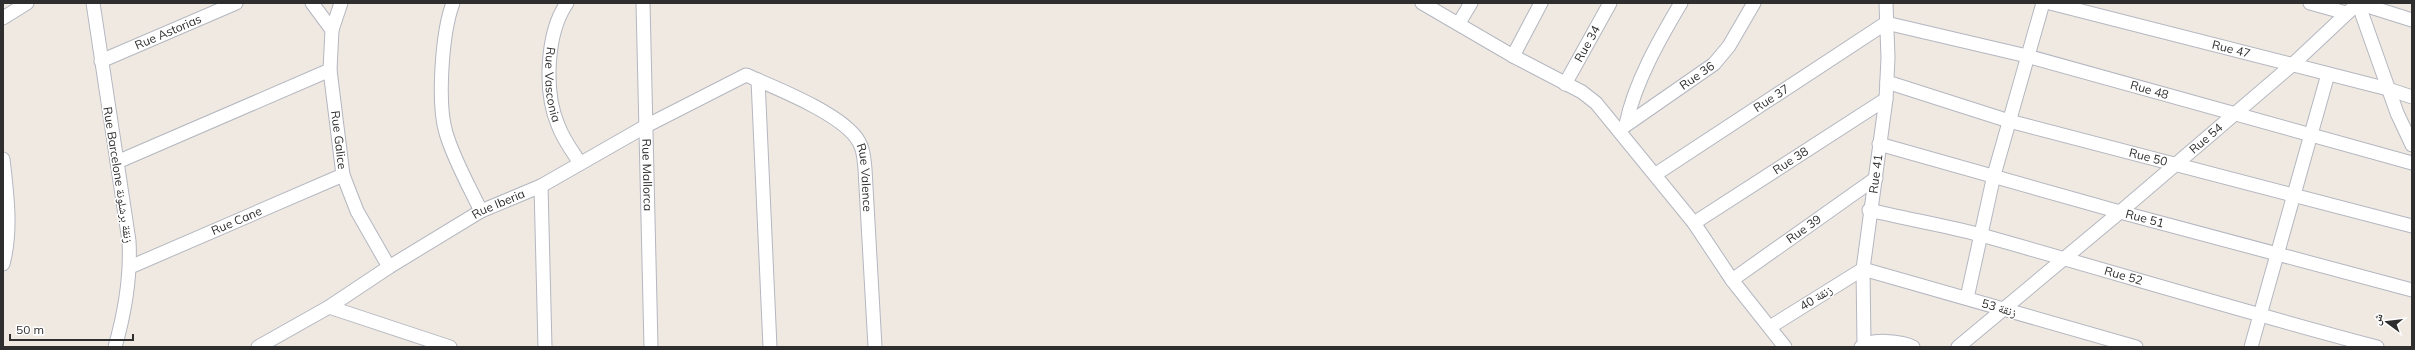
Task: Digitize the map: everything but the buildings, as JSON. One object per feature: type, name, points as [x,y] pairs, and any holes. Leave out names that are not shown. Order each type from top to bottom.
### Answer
[{"type":"street","points":[[3,18],[27,3]]},
{"type":"street","name":"Rue Barcelone زنقة برشلونة","points":[[93,3],[117,162],[127,217],[130,267],[122,324],[115,347]]},
{"type":"street","name":"Rue Astorias","points":[[101,61],[236,3]]},
{"type":"street","points":[[312,3],[332,30]]},
{"type":"street","name":"Rue Galice","points":[[341,3],[332,30],[330,70],[343,175],[357,212],[389,267]]},
{"type":"street","points":[[453,3],[443,55],[442,86],[446,133],[481,211]]},
{"type":"street","name":"Rue Vasconia","points":[[567,3],[562,11],[552,45],[550,89],[558,125],[580,163]]},
{"type":"street","name":"Rue Mallorca","points":[[643,3],[651,347]]},
{"type":"street","points":[[1422,3],[1459,23],[1513,56],[1582,92],[1623,127],[1656,174],[1694,223],[1732,280],[1785,347]]},
{"type":"street","points":[[1459,23],[1471,3]]},
{"type":"street","points":[[1513,56],[1541,3]]},
{"type":"street","name":"Rue 34","points":[[1565,84],[1610,3]]},
{"type":"street","points":[[1623,127],[1646,70],[1680,3]]},
{"type":"street","name":"Rue 36","points":[[1623,127],[1714,64],[1729,46],[1754,3]]},
{"type":"street","name":"Rue 41","points":[[1863,345],[1862,269],[1869,210],[1876,178],[1879,144],[1886,98],[1886,3]]},
{"type":"street","points":[[1967,298],[1994,175],[2043,3]]},
{"type":"street","name":"Rue 47","points":[[2050,3],[2388,89],[2412,97]]},
{"type":"street","points":[[2310,3],[2346,13]]},
{"type":"street","points":[[2358,3],[2412,20]]},
{"type":"street","points":[[2358,3],[2388,89],[2412,145]]},
{"type":"street","name":"Rue 54","points":[[1958,347],[2004,310],[2292,65],[2358,3]]},
{"type":"street","name":"Rue 48","points":[[1886,22],[2027,56],[2412,163]]},
{"type":"street","name":"Rue 37","points":[[1656,174],[1886,22]]},
{"type":"street","points":[[117,162],[330,70]]},
{"type":"street","points":[[2251,347],[2278,256],[2293,195],[2328,74]]},
{"type":"street","points":[[752,78],[770,347]]},
{"type":"street","name":"Rue Iberia","points":[[258,347],[329,307],[389,267],[481,211],[540,186],[646,126],[752,78]]},
{"type":"street","name":"Rue Valence","points":[[752,78],[805,101],[854,134],[860,142],[865,169],[875,347]]},
{"type":"street","name":"Rue 50","points":[[1887,82],[2009,121],[2412,226]]},
{"type":"street","name":"Rue 38","points":[[1694,223],[1886,98]]},
{"type":"street","name":"Rue 51","points":[[1879,144],[1994,175],[2278,256],[2412,290]]},
{"type":"street","points":[[3,159],[9,211],[9,242],[3,264]]},
{"type":"street","name":"Rue Cane","points":[[130,267],[343,175]]},
{"type":"street","name":"Rue 39","points":[[1732,280],[1876,178]]},
{"type":"street","points":[[540,186],[545,347]]},
{"type":"street","name":"Rue 52","points":[[1869,210],[1980,235],[2061,260],[2377,347]]},
{"type":"street","name":"زنقة 53","points":[[1862,269],[2136,347]]},
{"type":"street","name":"زنقة 40","points":[[1770,327],[1862,269]]},
{"type":"street","points":[[329,307],[450,347]]},
{"type":"street","points":[[1863,345],[1887,341],[1913,347]]}]
